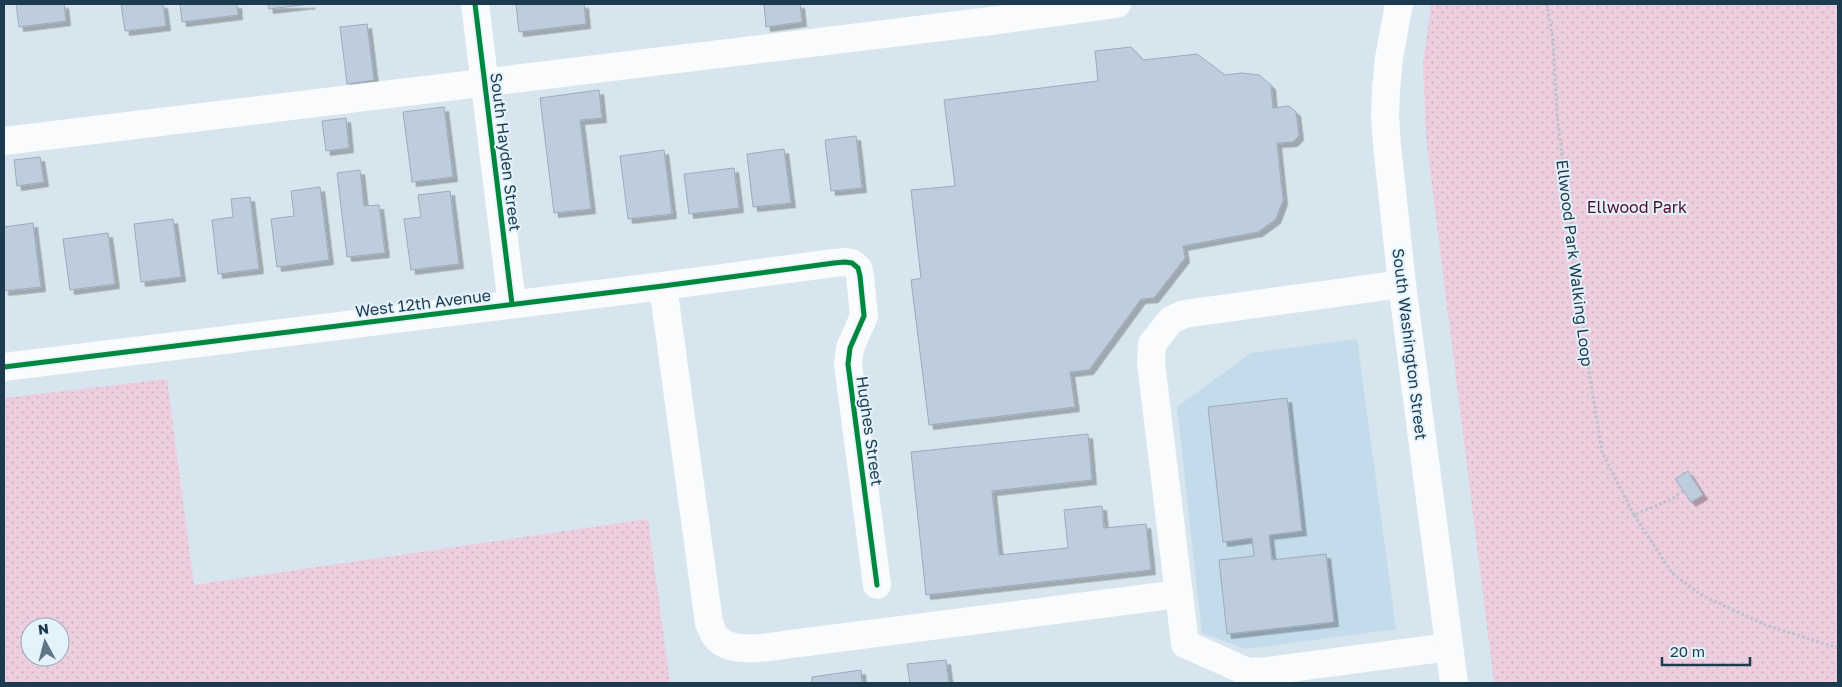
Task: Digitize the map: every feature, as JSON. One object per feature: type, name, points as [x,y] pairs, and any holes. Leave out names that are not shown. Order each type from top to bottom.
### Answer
[{"type":"street","name":"South Hayden Street","points":[[475,4],[512,304]]},
{"type":"street","points":[[4,140],[484,83],[1117,4]]},
{"type":"street","name":"South Washington Street","points":[[1399,4],[1389,58],[1385,114],[1389,176],[1454,683]]},
{"type":"street","name":"West 12th Avenue","points":[[4,367],[845,262]]},
{"type":"street","name":"Hughes Street","points":[[845,262],[852,263],[858,268],[864,307],[864,316],[850,348],[848,364],[878,585]]},
{"type":"street","points":[[1402,284],[1184,314],[1171,320],[1152,344],[1151,363],[1185,644],[1248,672],[1449,648]]},
{"type":"street","points":[[663,286],[709,623],[716,637],[728,646],[746,649],[1179,594]]},
{"type":"path","points":[[1634,514],[1672,499],[1683,491]]},
{"type":"shaded area","points":[[1357,339],[1396,629],[1246,649],[1202,633],[1177,407],[1251,353]]},
{"type":"green space","name":"Ellwood Park","points":[[1431,4],[1838,4],[1838,683],[1494,683],[1426,137],[1423,64]]},
{"type":"green space","points":[[167,379],[194,585],[648,519],[670,683],[4,683],[4,398]]},
{"type":"building","points":[[16,4],[64,4],[66,21],[19,27]]},
{"type":"building","points":[[121,4],[163,4],[166,26],[125,31]]},
{"type":"building","points":[[180,4],[237,4],[238,15],[182,22]]},
{"type":"building","points":[[268,4],[311,4],[269,9]]},
{"type":"building","points":[[516,4],[584,4],[586,24],[519,32]]},
{"type":"building","points":[[764,4],[800,4],[802,22],[766,27]]},
{"type":"building","points":[[367,24],[374,80],[347,84],[340,27]]},
{"type":"building","points":[[1131,47],[1143,60],[1197,54],[1225,75],[1242,73],[1259,75],[1271,85],[1273,108],[1289,106],[1296,112],[1299,136],[1293,142],[1277,143],[1283,200],[1276,219],[1258,232],[1183,246],[1185,258],[1154,298],[1141,299],[1089,370],[1070,372],[1075,407],[929,425],[911,280],[921,278],[911,190],[955,186],[944,100],[1098,81],[1095,51]]},
{"type":"building","points":[[599,90],[602,118],[580,120],[591,209],[554,213],[540,98]]},
{"type":"building","points":[[444,107],[453,177],[412,182],[403,112]]},
{"type":"building","points":[[346,118],[349,148],[326,151],[322,121]]},
{"type":"building","points":[[856,136],[862,188],[831,191],[825,140]]},
{"type":"building","points":[[784,149],[791,203],[753,207],[747,154]]},
{"type":"building","points":[[664,150],[672,214],[628,219],[620,156]]},
{"type":"building","points":[[40,157],[44,182],[17,186],[14,160]]},
{"type":"building","points":[[734,168],[739,208],[689,214],[684,174]]},
{"type":"building","points":[[360,170],[364,206],[379,205],[385,253],[347,257],[337,173]]},
{"type":"building","points":[[320,187],[329,260],[277,267],[271,219],[294,216],[291,191]]},
{"type":"building","points":[[450,191],[459,264],[411,270],[404,219],[421,217],[418,195]]},
{"type":"building","points":[[250,197],[259,269],[218,274],[212,220],[233,217],[231,199]]},
{"type":"building","points":[[173,219],[181,277],[141,282],[134,224]]},
{"type":"building","points":[[33,223],[41,287],[4,291],[4,227]]},
{"type":"building","points":[[108,233],[115,284],[70,290],[63,239]]},
{"type":"building","points":[[1287,398],[1302,531],[1269,535],[1272,560],[1326,554],[1334,622],[1227,634],[1219,560],[1254,556],[1252,538],[1223,542],[1208,407]]},
{"type":"building","points":[[1088,434],[1092,480],[992,491],[999,555],[1068,548],[1064,510],[1102,506],[1104,528],[1146,524],[1151,570],[926,595],[911,452]]},
{"type":"building","points":[[1688,471],[1703,495],[1691,502],[1675,479]]},
{"type":"building","points":[[946,660],[949,683],[910,683],[907,664]]},
{"type":"building","points":[[861,670],[862,683],[812,683],[812,677]]},
{"type":"cycle path","points":[[475,4],[512,304]]},
{"type":"cycle path","points":[[4,367],[663,286],[834,263],[852,263],[858,268],[860,276],[864,316],[850,348],[848,364],[877,585]]}]
